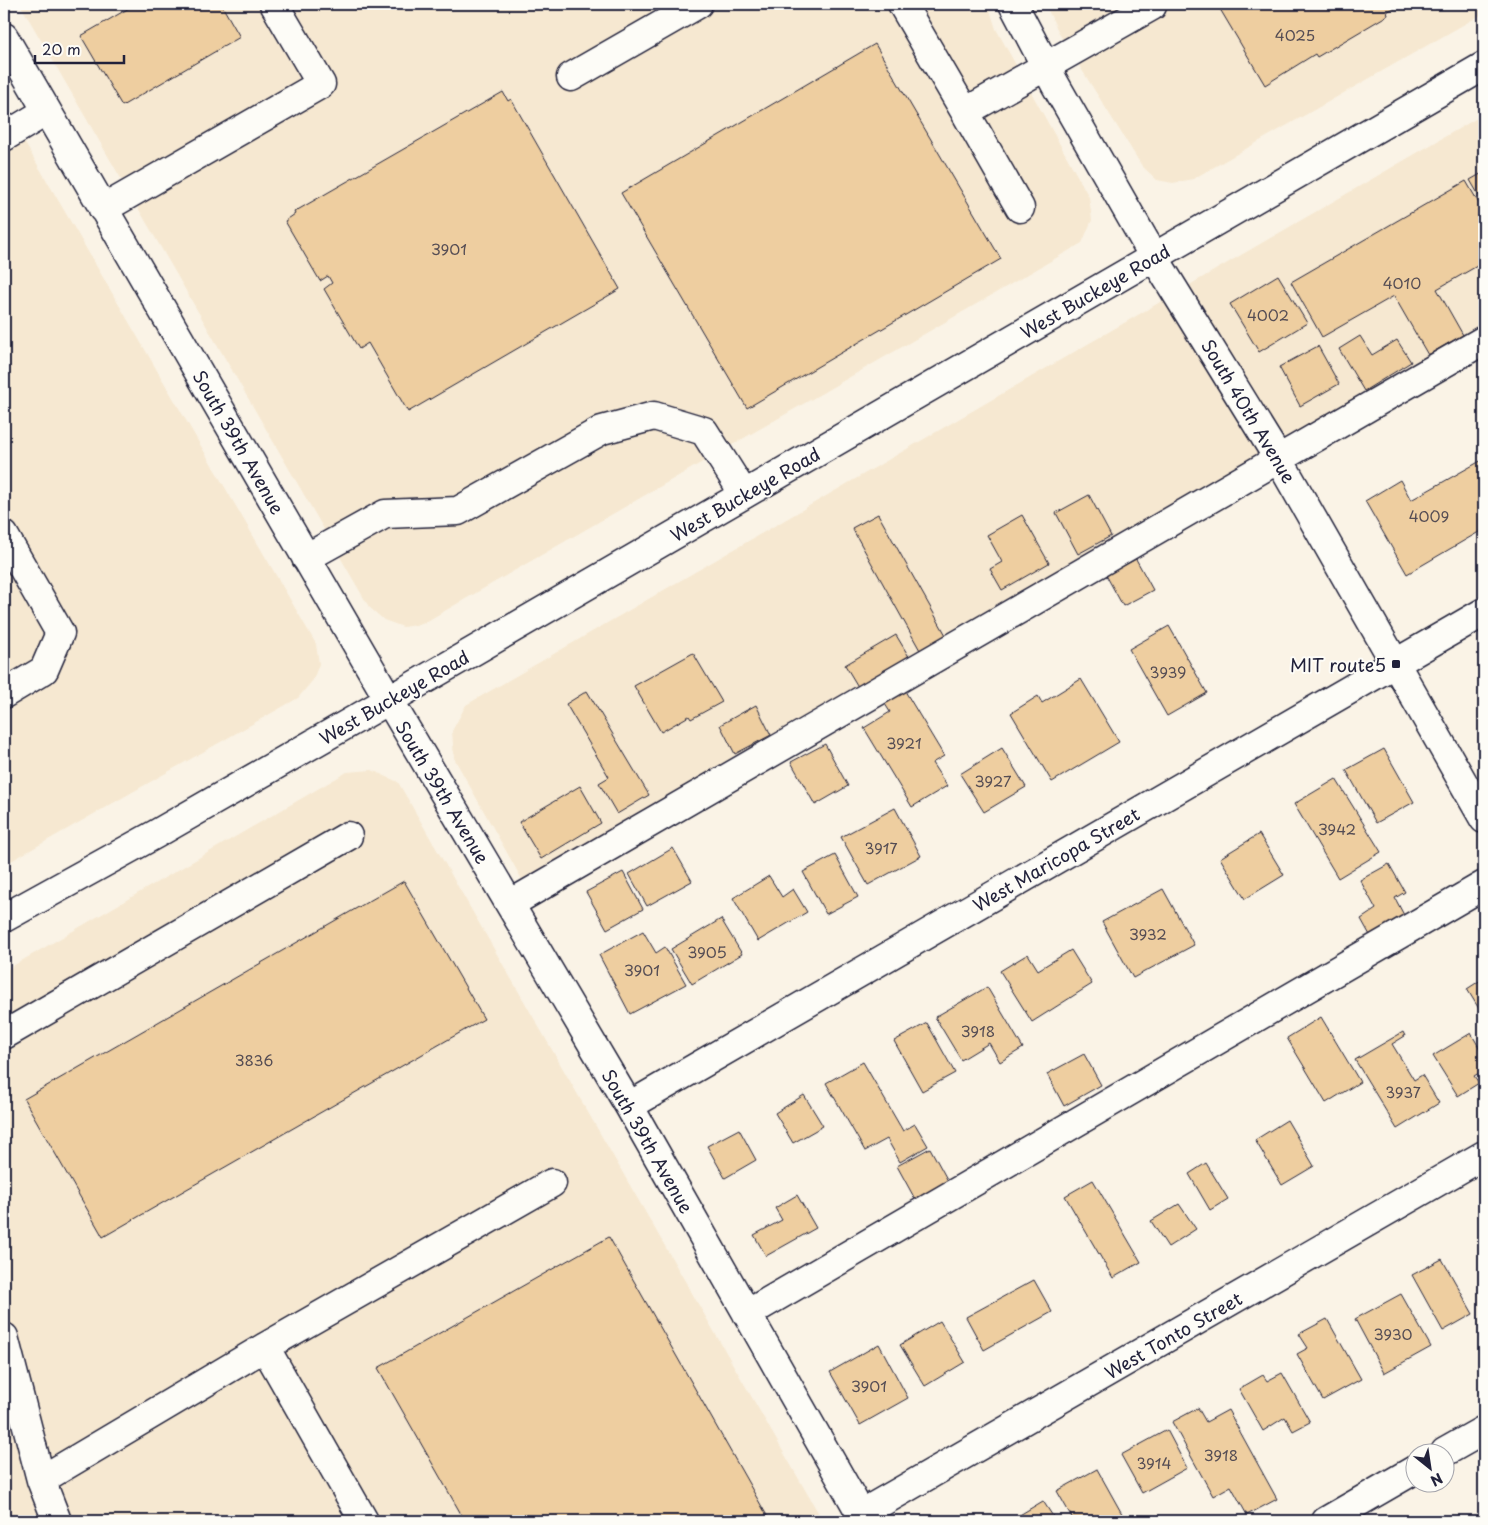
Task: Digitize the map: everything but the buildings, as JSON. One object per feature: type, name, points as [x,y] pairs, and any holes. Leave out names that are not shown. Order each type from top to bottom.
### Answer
[{"type":"street","points":[[103,209],[321,84],[274,4]]},
{"type":"street","points":[[571,77],[698,4]]},
{"type":"street","points":[[902,4],[1020,208]]},
{"type":"street","name":"South 40th Avenue","points":[[1013,4],[1045,67],[1154,257],[1278,458],[1484,819]]},
{"type":"street","points":[[965,112],[1152,6]]},
{"type":"street","name":"South 39th Avenue","points":[[4,37],[389,700],[629,1106],[863,1518]]},
{"type":"street","name":"West Buckeye Road","points":[[4,918],[156,834],[389,700],[1484,66]]},
{"type":"street","points":[[4,137],[47,111]]},
{"type":"street","points":[[510,904],[1484,340]]},
{"type":"street","points":[[306,558],[385,514],[458,511],[602,430],[654,416],[704,431],[744,494]]},
{"type":"street","points":[[4,535],[60,633],[44,670],[4,694]]},
{"type":"street","name":"West Maricopa Street","points":[[629,1106],[1484,612]]},
{"type":"street","points":[[4,1034],[348,836]]},
{"type":"street","points":[[747,1314],[1484,885]]},
{"type":"street","name":"West Tonto Street","points":[[863,1518],[1484,1155]]},
{"type":"street","points":[[41,1480],[265,1347],[552,1182]]},
{"type":"street","points":[[4,1337],[41,1480],[57,1521]]},
{"type":"street","points":[[265,1347],[364,1521]]},
{"type":"street","points":[[1456,1446],[1484,1430]]},
{"type":"street","points":[[1326,1521],[1406,1475]]},
{"type":"shaded area","points":[[20,4],[988,4],[996,29],[1089,197],[1092,220],[1082,243],[422,624],[403,627],[384,620],[369,607]]},
{"type":"shaded area","points":[[1045,4],[1484,4],[1484,13],[1193,179],[1173,183],[1157,180],[1142,166],[1060,35]]},
{"type":"shaded area","points":[[4,107],[316,644],[319,664],[313,680],[298,698],[4,865]]},
{"type":"shaded area","points":[[1484,114],[1484,356],[534,901],[454,758],[452,731],[466,705]]},
{"type":"shaded area","points":[[372,770],[398,782],[823,1521],[6,1521],[4,1516],[4,971],[347,772]]},
{"type":"place","name":"MIT route5","points":[[1396,664]]}]
